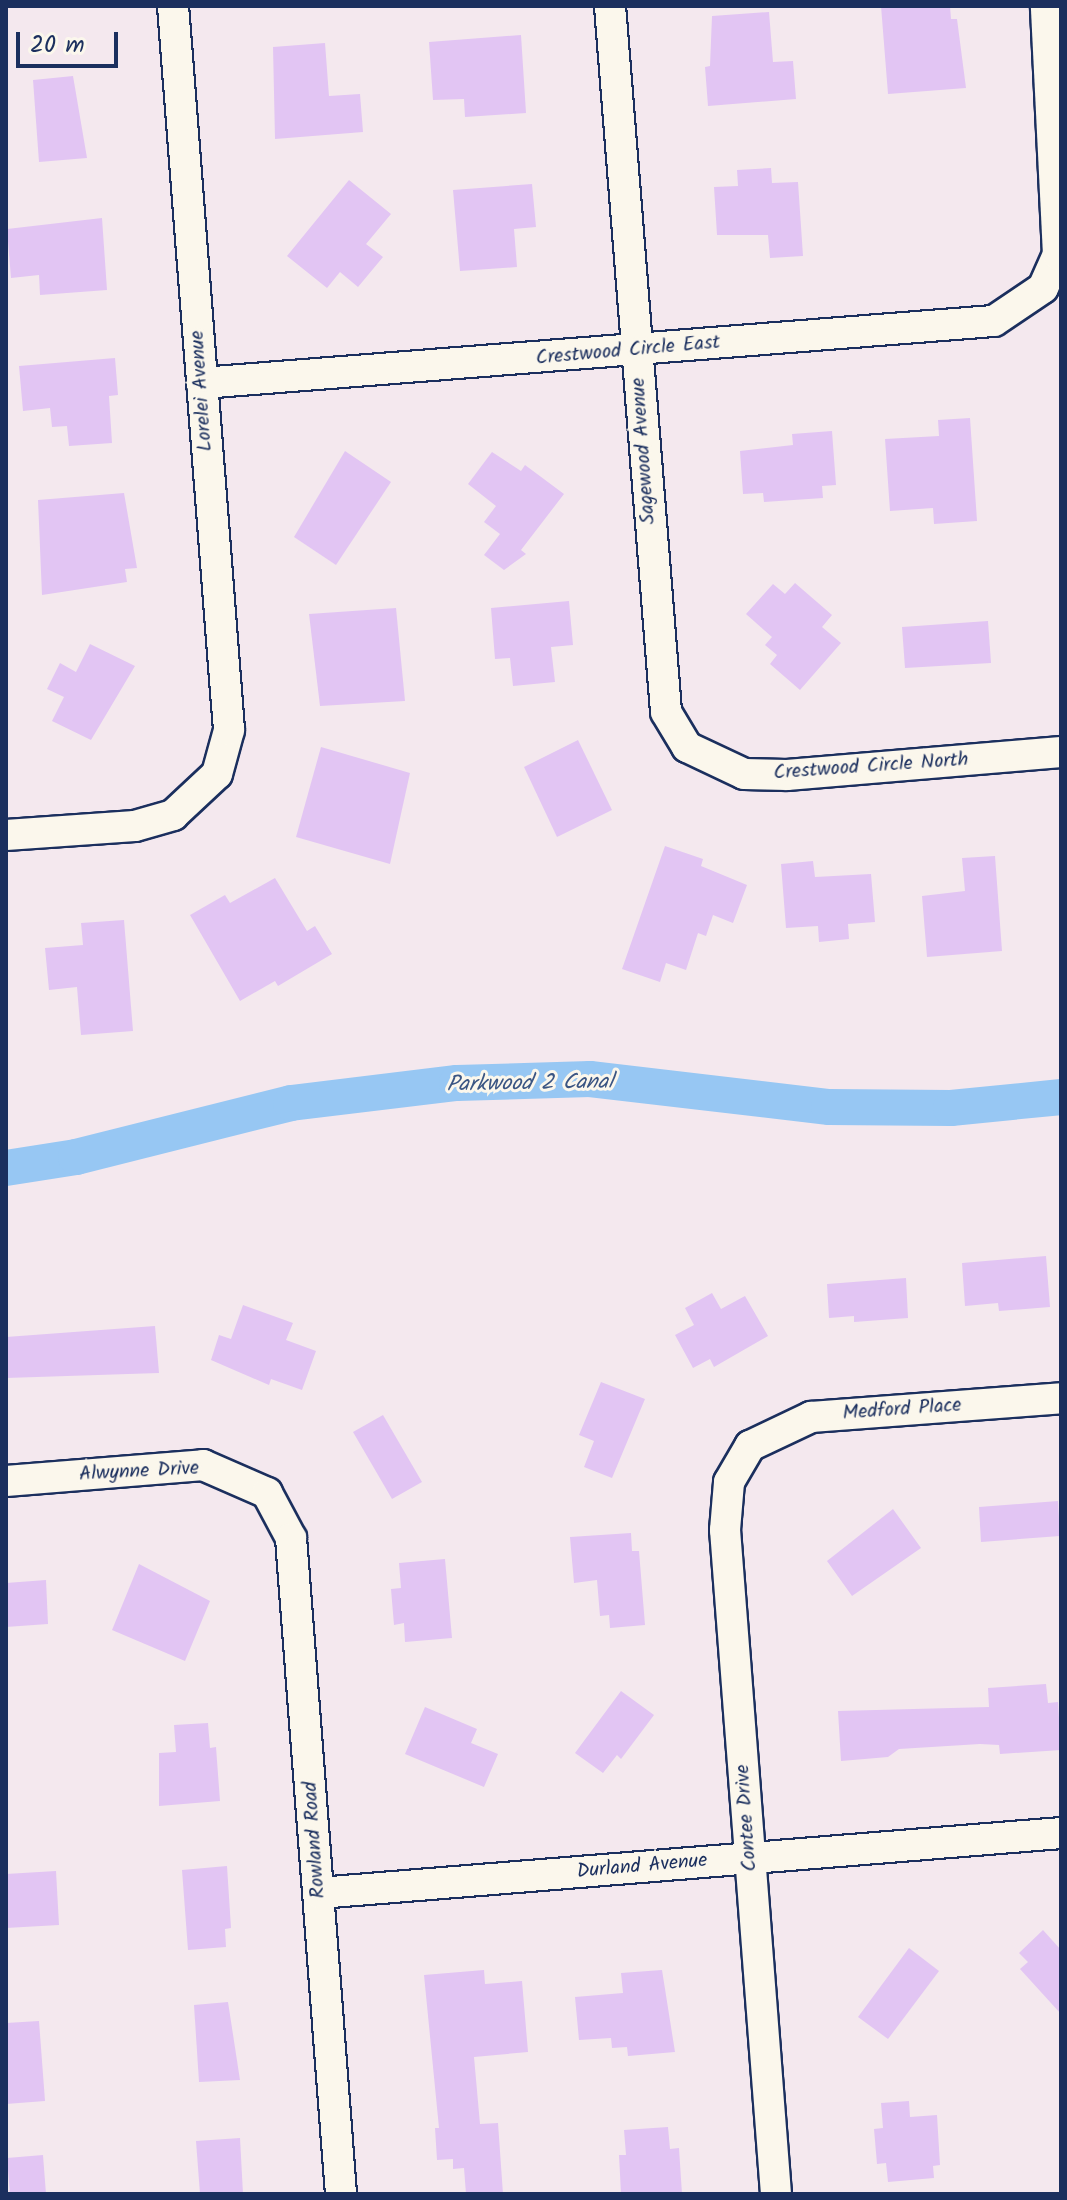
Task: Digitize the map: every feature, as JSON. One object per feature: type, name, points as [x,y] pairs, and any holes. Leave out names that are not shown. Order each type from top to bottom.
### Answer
[{"type":"street","name":"Lorelei Avenue","points":[[6,835],[135,826],[173,815],[217,774],[229,730],[173,6]]},
{"type":"street","name":"Sagewood Avenue","points":[[610,6],[666,712],[687,747]]},
{"type":"street","name":"Crestwood Circle East","points":[[202,383],[994,321],[1043,288],[1058,255],[1046,6]]},
{"type":"street","name":"Crestwood Circle North","points":[[687,747],[744,774],[787,775],[1061,752]]},
{"type":"street","name":"Medford Place","points":[[750,1446],[811,1417],[1061,1398]]},
{"type":"street","name":"Contee Drive","points":[[750,1446],[729,1482],[725,1530],[776,2194]]},
{"type":"street","name":"Alwynne Drive","points":[[6,1481],[203,1465],[267,1493]]},
{"type":"street","name":"Rowland Road","points":[[267,1493],[291,1538],[341,2194]]},
{"type":"street","name":"Durland Avenue","points":[[319,1893],[1061,1833]]},
{"type":"building","points":[[881,6],[950,6],[951,19],[957,19],[966,88],[888,94]]},
{"type":"building","points":[[769,12],[773,62],[793,61],[796,99],[708,106],[705,67],[710,66],[712,16]]},
{"type":"building","points":[[521,35],[526,113],[465,117],[464,99],[433,100],[429,42]]},
{"type":"building","points":[[325,43],[329,96],[360,94],[363,132],[275,139],[273,47]]},
{"type":"building","points":[[73,76],[87,158],[39,162],[33,80]]},
{"type":"building","points":[[771,168],[772,183],[798,182],[803,256],[770,258],[768,235],[717,235],[714,187],[738,186],[737,170]]},
{"type":"building","points":[[349,180],[391,214],[366,244],[383,257],[358,287],[340,272],[327,288],[287,256]]},
{"type":"building","points":[[532,184],[536,227],[514,229],[517,267],[460,271],[453,190]]},
{"type":"building","points":[[102,218],[107,290],[40,295],[39,275],[11,278],[7,229]]},
{"type":"building","points":[[115,358],[118,395],[109,396],[112,443],[69,446],[67,426],[52,427],[50,408],[23,411],[19,366]]},
{"type":"building","points":[[970,418],[977,521],[934,524],[933,508],[890,511],[885,439],[939,436],[938,420]]},
{"type":"building","points":[[832,431],[836,485],[822,486],[823,498],[764,502],[763,493],[743,494],[740,451],[793,445],[792,434]]},
{"type":"building","points":[[345,451],[391,482],[336,565],[294,537]]},
{"type":"building","points":[[492,452],[521,471],[525,465],[564,494],[521,550],[526,554],[504,570],[484,555],[500,534],[484,522],[496,506],[468,484]]},
{"type":"building","points":[[124,493],[137,568],[125,569],[127,582],[42,595],[38,500]]},
{"type":"building","points":[[795,583],[832,615],[822,627],[841,643],[800,690],[770,664],[777,655],[765,645],[772,637],[746,614],[773,584],[785,594]]},
{"type":"building","points":[[569,601],[573,645],[551,647],[555,682],[513,686],[510,658],[495,659],[491,608]]},
{"type":"building","points":[[396,608],[405,701],[320,706],[309,614]]},
{"type":"building","points":[[988,621],[991,663],[905,668],[902,627]]},
{"type":"building","points":[[90,644],[135,666],[91,740],[52,721],[64,697],[47,689],[60,663],[76,672]]},
{"type":"building","points":[[578,740],[612,810],[557,837],[524,767]]},
{"type":"building","points":[[321,747],[410,773],[390,864],[296,837]]},
{"type":"building","points":[[665,846],[703,859],[701,866],[747,885],[733,923],[713,915],[706,936],[698,933],[686,970],[666,963],[660,982],[622,969]]},
{"type":"building","points":[[995,856],[1002,951],[927,957],[922,896],[965,891],[962,858]]},
{"type":"building","points":[[813,861],[815,877],[871,874],[875,922],[848,924],[849,939],[819,942],[818,926],[786,928],[781,864]]},
{"type":"building","points":[[275,878],[307,931],[315,926],[332,954],[278,986],[275,981],[240,1001],[190,915],[225,895],[230,903]]},
{"type":"building","points":[[124,920],[133,1031],[81,1035],[77,987],[49,990],[45,948],[83,945],[81,923]]},
{"type":"building","points":[[1046,1256],[1050,1307],[999,1311],[998,1303],[965,1306],[962,1263]]},
{"type":"building","points":[[906,1278],[908,1318],[854,1322],[854,1316],[829,1318],[827,1284]]},
{"type":"building","points":[[712,1293],[721,1309],[745,1296],[768,1336],[714,1367],[710,1359],[693,1368],[675,1335],[694,1325],[685,1308]]},
{"type":"building","points":[[243,1305],[293,1323],[286,1340],[316,1351],[302,1390],[271,1379],[269,1385],[211,1360],[219,1335],[231,1339]]},
{"type":"building","points":[[155,1326],[159,1373],[6,1378],[6,1337]]},
{"type":"building","points":[[601,1382],[645,1399],[612,1478],[584,1467],[594,1441],[579,1435]]},
{"type":"building","points":[[383,1415],[422,1482],[392,1499],[353,1432]]},
{"type":"building","points":[[1058,1501],[1060,1536],[981,1542],[979,1507]]},
{"type":"building","points":[[893,1509],[921,1548],[852,1596],[827,1561]]},
{"type":"building","points":[[631,1533],[632,1551],[639,1551],[645,1625],[610,1628],[609,1615],[600,1616],[597,1580],[574,1583],[570,1537]]},
{"type":"building","points":[[445,1559],[452,1638],[405,1642],[404,1623],[394,1625],[391,1589],[401,1588],[399,1563]]},
{"type":"building","points":[[139,1564],[210,1601],[185,1661],[112,1630]]},
{"type":"building","points":[[46,1580],[48,1624],[6,1627],[6,1583]]},
{"type":"building","points":[[1046,1684],[1048,1703],[1058,1702],[1061,1750],[1000,1754],[999,1745],[980,1744],[899,1749],[888,1757],[841,1761],[838,1711],[989,1707],[988,1688]]},
{"type":"building","points":[[621,1691],[654,1715],[621,1759],[617,1755],[603,1773],[575,1753]]},
{"type":"building","points":[[425,1707],[477,1729],[471,1743],[498,1754],[484,1787],[405,1754]]},
{"type":"building","points":[[208,1723],[210,1748],[216,1747],[220,1801],[159,1806],[159,1753],[176,1752],[174,1725]]},
{"type":"building","points":[[227,1866],[231,1928],[225,1929],[226,1947],[188,1950],[182,1870]]},
{"type":"building","points":[[56,1871],[59,1925],[6,1928],[6,1874]]},
{"type":"building","points":[[1043,1930],[1061,1950],[1061,2014],[1020,1969],[1028,1962],[1019,1953]]},
{"type":"building","points":[[909,1948],[939,1971],[888,2039],[858,2017]]},
{"type":"building","points":[[484,1970],[485,1984],[522,1981],[528,2052],[474,2057],[480,2124],[498,2123],[503,2194],[466,2194],[464,2168],[453,2169],[453,2159],[437,2160],[435,2128],[439,2128],[424,1975]]},
{"type":"building","points":[[662,1970],[675,2052],[628,2056],[627,2047],[612,2048],[611,2038],[579,2040],[575,1997],[623,1993],[621,1973]]},
{"type":"building","points":[[228,2002],[240,2080],[199,2082],[194,2005]]},
{"type":"building","points":[[39,2021],[45,2101],[6,2104],[6,2023]]},
{"type":"building","points":[[909,2101],[910,2117],[937,2115],[940,2165],[933,2166],[934,2178],[888,2182],[886,2163],[877,2164],[874,2129],[883,2128],[881,2103]]},
{"type":"building","points":[[668,2127],[670,2149],[679,2148],[682,2194],[621,2194],[619,2155],[626,2155],[624,2130]]},
{"type":"building","points":[[240,2138],[243,2194],[200,2194],[196,2141]]},
{"type":"building","points":[[43,2155],[46,2194],[10,2194],[7,2158]]},
{"type":"waterway","name":"Parkwood 2 Canal","points":[[6,1168],[76,1157],[291,1103],[457,1083],[590,1079],[829,1107],[951,1108],[1061,1097]]}]
